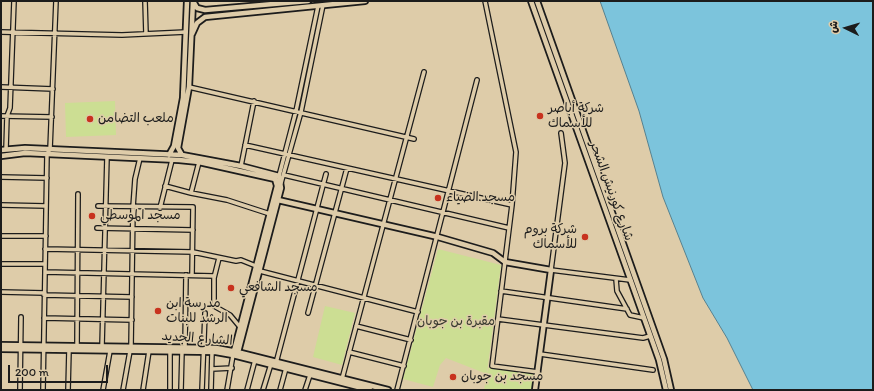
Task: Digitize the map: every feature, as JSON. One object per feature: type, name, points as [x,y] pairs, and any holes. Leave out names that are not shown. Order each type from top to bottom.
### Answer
[{"type":"street","points":[[14,1],[10,108],[7,116],[4,150],[50,149],[166,156],[172,160],[199,162],[275,179],[277,186],[258,268],[235,353]]},
{"type":"street","points":[[43,390],[47,154],[50,149],[52,117],[56,1]]},
{"type":"street","points":[[145,1],[146,34]]},
{"type":"street","points":[[182,155],[178,148],[178,134],[183,98],[187,1]]},
{"type":"street","points":[[193,1],[197,8],[205,10]]},
{"type":"street","points":[[166,156],[173,149],[178,134],[189,87],[193,1]]},
{"type":"street","points":[[247,1],[247,7]]},
{"type":"street","points":[[187,20],[192,14],[205,10],[308,1]]},
{"type":"street","points":[[187,8],[192,14],[205,17],[365,1]]},
{"type":"street","points":[[485,1],[516,152],[512,205],[492,366],[538,372]]},
{"type":"street","name":"شارع كورنيش الشحر","points":[[531,1],[659,360],[666,390]]},
{"type":"street","name":"شارع كورنيش الشحر","points":[[537,1],[664,359],[671,390]]},
{"type":"street","points":[[259,6],[259,12]]},
{"type":"street","points":[[281,175],[290,155],[320,6]]},
{"type":"street","points":[[192,34],[197,23],[205,17]]},
{"type":"street","points":[[1,32],[55,34],[146,34],[186,32]]},
{"type":"street","points":[[342,379],[394,178],[424,72]]},
{"type":"street","points":[[397,390],[450,191],[477,80]]},
{"type":"street","points":[[1,87],[53,89]]},
{"type":"street","points":[[189,87],[414,139]]},
{"type":"street","points":[[567,100],[572,97]]},
{"type":"street","points":[[241,166],[254,101]]},
{"type":"street","points":[[227,390],[240,327],[278,200],[285,154],[298,111]]},
{"type":"street","points":[[1,116],[52,117]]},
{"type":"street","points":[[535,390],[548,298],[564,163],[561,133]]},
{"type":"street","points":[[245,145],[512,205]]},
{"type":"street","points":[[1,156],[25,153],[140,158],[182,155],[323,184],[509,228]]},
{"type":"street","points":[[102,346],[107,157]]},
{"type":"street","points":[[123,390],[131,349],[133,207],[135,179],[140,158]]},
{"type":"street","points":[[160,208],[172,160]]},
{"type":"street","points":[[191,193],[199,162]]},
{"type":"street","points":[[308,313],[347,168]]},
{"type":"street","points":[[263,390],[274,364],[326,174]]},
{"type":"street","points":[[1,177],[47,178]]},
{"type":"street","points":[[165,186],[227,200],[270,214]]},
{"type":"street","points":[[77,346],[78,194]]},
{"type":"street","points":[[278,200],[438,237],[494,253],[505,262],[551,270],[630,280]]},
{"type":"street","points":[[1,205],[46,206]]},
{"type":"street","points":[[98,206],[160,208],[193,207],[192,274]]},
{"type":"street","points":[[611,224],[616,222]]},
{"type":"street","points":[[97,228],[193,230]]},
{"type":"street","points":[[1,236],[46,236]]},
{"type":"street","points":[[45,249],[193,252],[236,261],[240,260],[258,268],[298,280],[418,312]]},
{"type":"street","points":[[219,258],[214,276],[214,306],[230,315],[240,327]]},
{"type":"street","points":[[1,264],[45,264]]},
{"type":"street","points":[[45,272],[192,274],[214,276]]},
{"type":"street","points":[[181,390],[186,275]]},
{"type":"street","points":[[616,279],[617,291],[630,315],[644,318]]},
{"type":"street","points":[[501,291],[627,309]]},
{"type":"street","points":[[1,292],[132,297]]},
{"type":"street","points":[[202,390],[205,313]]},
{"type":"street","points":[[20,390],[21,317]]},
{"type":"street","points":[[44,318],[132,320]]},
{"type":"street","points":[[498,319],[643,338],[650,336]]},
{"type":"street","points":[[356,326],[410,340]]},
{"type":"street","name":"الشارع الجديد","points":[[1,345],[69,350],[110,351],[131,349],[203,349],[235,353],[353,388],[370,390]]},
{"type":"street","name":"الشارع الجديد","points":[[43,348],[102,346],[149,351],[170,351],[183,349]]},
{"type":"street","name":"الشارع الجديد","points":[[1,349],[21,347]]},
{"type":"street","name":"الشارع الجديد","points":[[203,349],[212,352],[235,353],[256,360],[388,390]]},
{"type":"street","points":[[68,390],[69,350]]},
{"type":"street","points":[[103,390],[110,351]]},
{"type":"street","points":[[143,390],[149,351]]},
{"type":"street","points":[[170,351],[170,390]]},
{"type":"street","points":[[211,390],[212,352]]},
{"type":"street","points":[[349,352],[404,366]]},
{"type":"street","points":[[540,354],[653,370]]},
{"type":"street","points":[[247,390],[256,360]]},
{"type":"street","points":[[212,369],[232,368]]},
{"type":"street","points":[[280,390],[286,368]]},
{"type":"street","points":[[305,390],[310,375]]},
{"type":"green space","name":"ملعب التضامن","points":[[115,101],[116,135],[66,137],[65,103]]},
{"type":"green space","name":"مقبرة بن جوبان","points":[[438,249],[501,265],[487,373],[489,367],[535,373],[532,390],[484,390],[487,374],[446,358],[440,365],[433,387],[403,379]]},
{"type":"green space","points":[[325,306],[355,313],[342,365],[313,357]]},
{"type":"water","points":[[600,1],[873,1],[873,390],[753,390],[727,338],[703,298],[663,197],[639,111]]},
{"type":"place","name":"شركة أباصر للأسماك","points":[[540,116]]},
{"type":"place","name":"ملعب التضامن","points":[[90,119]]},
{"type":"place","name":"مسجد الضياء","points":[[438,198]]},
{"type":"place","name":"مسجد الموسطي","points":[[92,216]]},
{"type":"place","name":"شركة بروم للأسماك","points":[[585,237]]},
{"type":"place","name":"مسجد الشافعي","points":[[231,288]]},
{"type":"place","name":"مدرسة ابن الرشد للبنات","points":[[158,311]]},
{"type":"place","name":"مسجد بن جوبان","points":[[453,377]]}]
